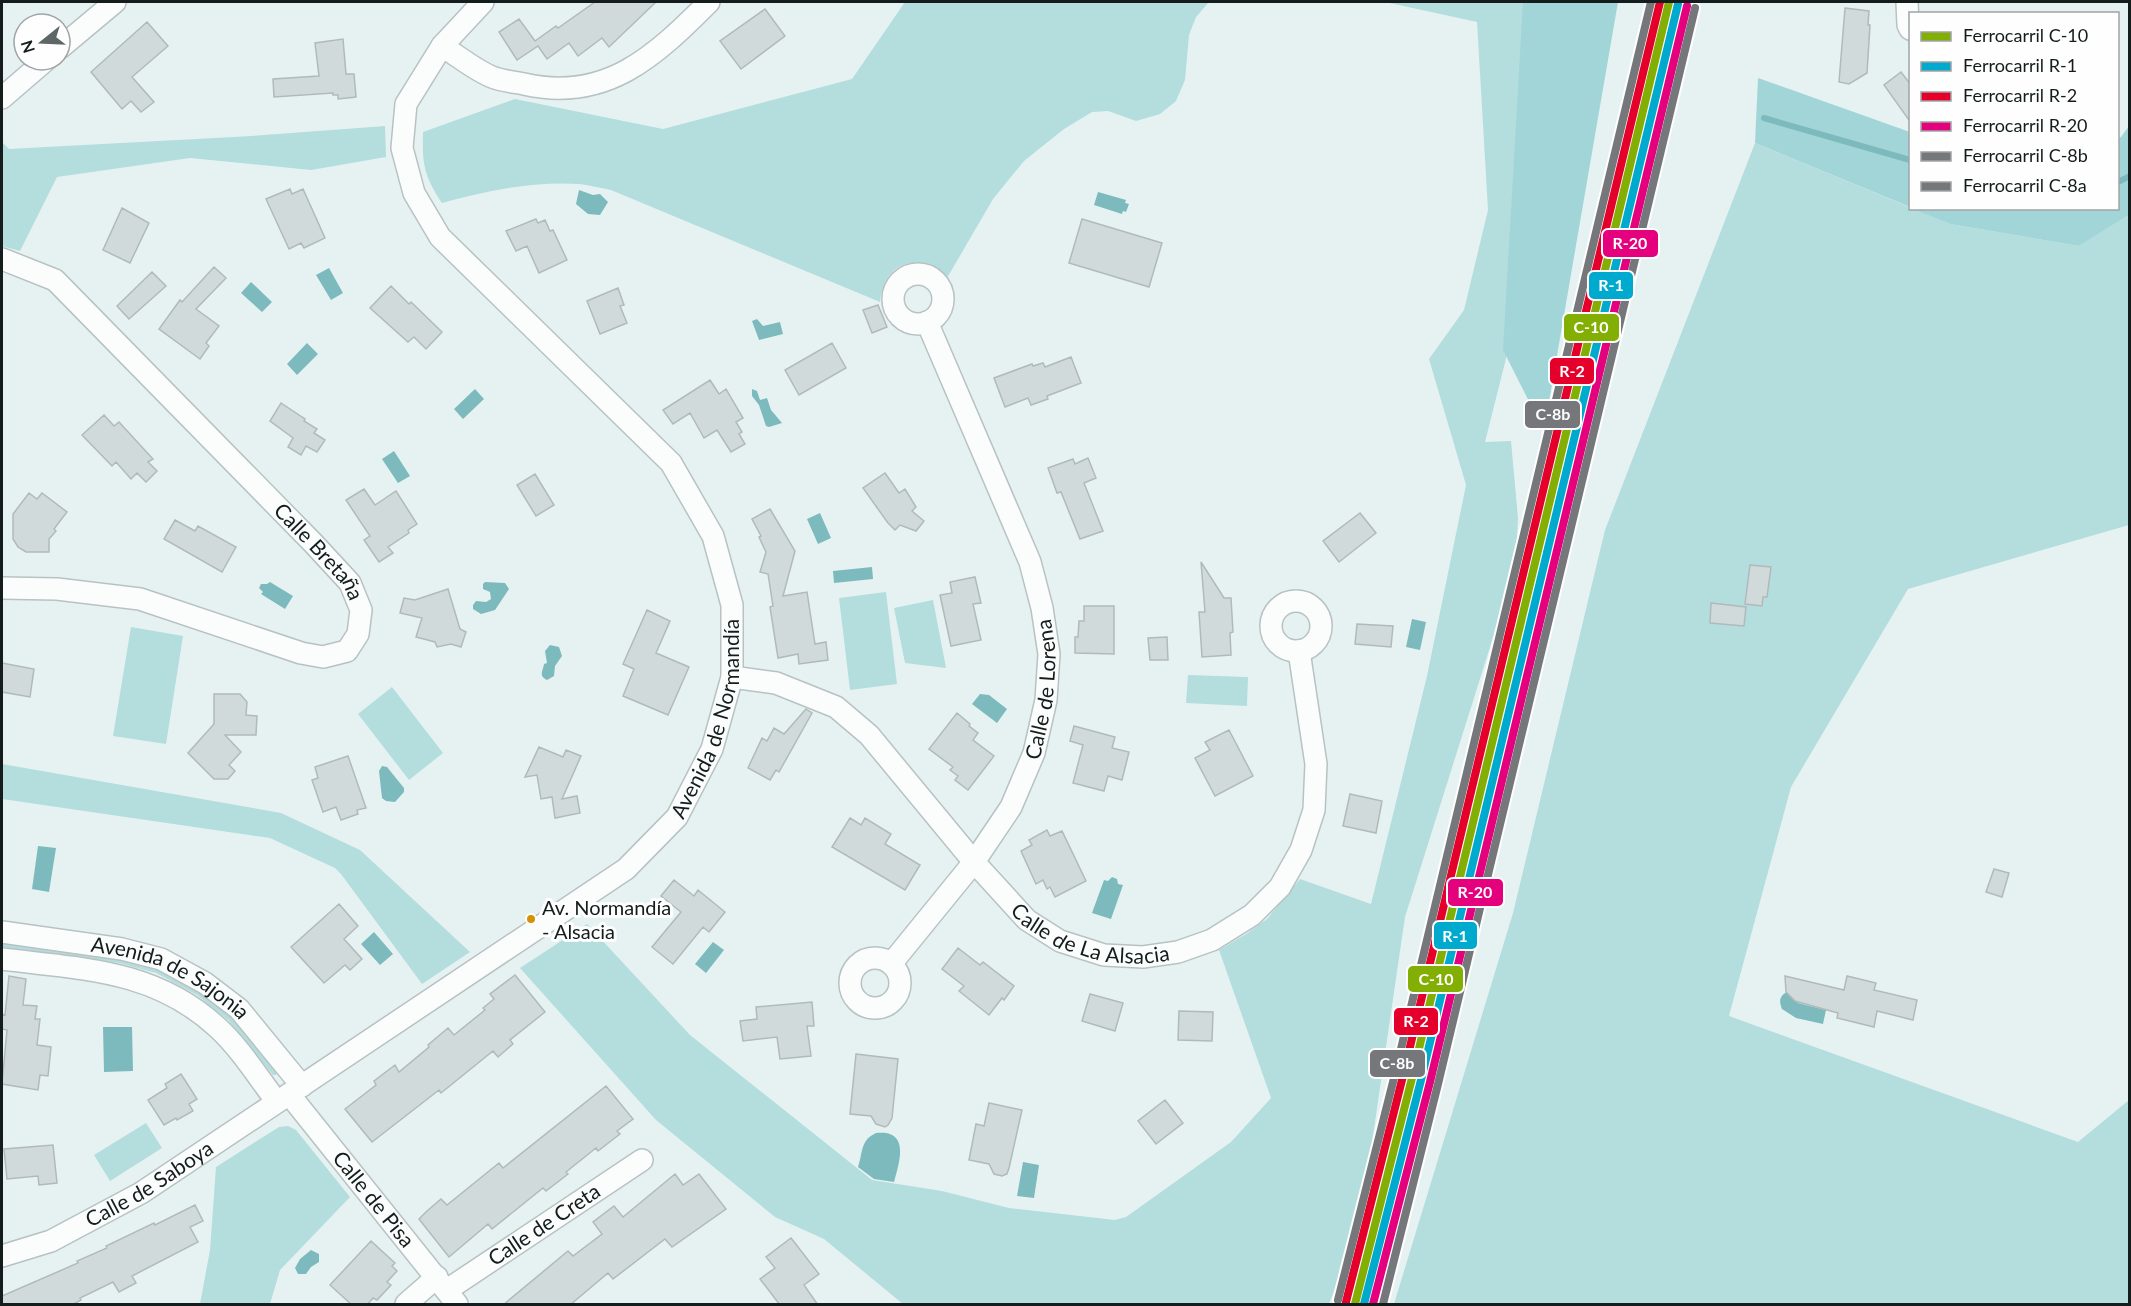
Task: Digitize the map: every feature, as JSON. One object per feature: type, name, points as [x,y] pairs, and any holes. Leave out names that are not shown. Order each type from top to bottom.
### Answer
[{"type":"street","points":[[72,38],[115,2]]},
{"type":"street","name":"Avenida de Normandía","points":[[290,1094],[626,869],[677,817],[712,749],[732,677],[732,604],[713,536],[670,463],[440,237],[414,193],[402,148],[406,104],[442,46],[483,2]]},
{"type":"street","points":[[442,46],[492,77],[547,89],[591,86],[635,67],[670,41],[709,2]]},
{"type":"street","points":[[1907,2],[1909,26]]},
{"type":"street","points":[[2,98],[32,72]]},
{"type":"street","name":"Calle Bretaña","points":[[2,259],[55,280],[315,544],[350,583],[361,610],[358,634],[347,651],[323,657],[291,650],[140,599],[57,589],[2,588]]},
{"type":"street","name":"Calle de Lorena","points":[[891,964],[974,862],[1011,807],[1034,753],[1046,700],[1049,654],[1042,608],[1030,562],[927,322]]},
{"type":"street","name":"Calle de La Alsacia","points":[[732,677],[776,682],[836,707],[869,735],[974,862],[1027,920],[1060,941],[1104,955],[1143,957],[1178,952],[1212,940],[1252,915],[1280,886],[1296,860],[1314,810],[1316,764],[1299,651]]},
{"type":"street","name":"Avenida de Sajonia","points":[[2,932],[122,949],[161,959],[205,983],[239,1009],[290,1094]]},
{"type":"street","name":"Avenida de Sajonia","points":[[2,958],[121,975],[151,984],[188,1004],[218,1028],[290,1094]]},
{"type":"street","name":"Calle de Saboya","points":[[2,1256],[51,1241],[141,1193],[290,1094]]},
{"type":"street","name":"Calle de Pisa","points":[[290,1094],[447,1291]]},
{"type":"street","name":"Calle de Creta","points":[[405,1305],[447,1291],[642,1160]]},
{"type":"shaded area","points":[[905,2],[1209,2],[1196,17],[1189,35],[1185,80],[1176,101],[1160,114],[1136,121],[1108,111],[1092,112],[1064,129],[1024,161],[993,199],[947,278],[925,264],[904,264],[888,277],[880,302],[611,190],[579,184],[544,184],[492,191],[442,203],[425,169],[423,132],[515,99],[663,129],[852,79]]},
{"type":"shaded area","points":[[1385,2],[1551,2],[1521,299],[1485,442],[1511,441],[1518,518],[1516,557],[1502,609],[1405,917],[1363,1204],[1349,1253],[1329,1304],[903,1304],[824,1239],[775,1217],[656,1120],[520,968],[587,924],[690,1035],[872,1180],[942,1191],[1009,1208],[1115,1220],[1126,1217],[1231,1142],[1271,1098],[1219,950],[1267,919],[1300,879],[1371,904],[1427,676],[1466,485],[1429,359],[1464,310],[1488,210],[1477,22]]},
{"type":"shaded area","points":[[1523,2],[1618,2],[1544,431],[1503,350]]},
{"type":"shaded area","points":[[1758,78],[1909,132],[1909,207],[1755,143]]},
{"type":"shaded area","points":[[385,126],[386,157],[311,170],[190,158],[57,177],[20,251],[2,246],[2,142],[9,149],[252,136]]},
{"type":"shaded area","points":[[2129,126],[2129,215],[2079,246],[1950,224],[1915,210],[2119,210],[2119,138]]},
{"type":"shaded area","points":[[1755,143],[1909,207],[1909,210],[1916,210],[1950,224],[2079,246],[2129,215],[2129,525],[1908,589],[1791,787],[1729,1016],[2078,1142],[2129,1100],[2129,1304],[1394,1304],[1513,913],[1605,530]]},
{"type":"shaded area","points":[[579,190],[593,195],[600,194],[608,202],[600,215],[588,214],[576,204]]},
{"type":"shaded area","points":[[1098,192],[1126,200],[1125,203],[1129,204],[1126,212],[1123,211],[1122,214],[1094,205]]},
{"type":"shaded area","points":[[329,268],[343,293],[331,300],[316,275]]},
{"type":"shaded area","points":[[251,282],[272,302],[262,312],[241,293]]},
{"type":"shaded area","points":[[757,319],[763,326],[780,322],[783,334],[759,340],[752,321]]},
{"type":"shaded area","points":[[307,343],[318,354],[297,375],[287,364]]},
{"type":"shaded area","points":[[475,389],[484,399],[463,419],[454,409]]},
{"type":"shaded area","points":[[752,389],[757,391],[760,400],[767,398],[771,410],[782,423],[766,426],[759,405],[752,396]]},
{"type":"shaded area","points":[[394,451],[410,476],[398,483],[382,459]]},
{"type":"shaded area","points":[[820,513],[831,538],[818,544],[807,519]]},
{"type":"shaded area","points":[[872,567],[873,579],[834,583],[833,571]]},
{"type":"shaded area","points":[[270,582],[293,596],[285,609],[261,594],[263,592],[259,588],[261,584]]},
{"type":"shaded area","points":[[485,582],[505,583],[509,589],[495,610],[481,614],[473,609],[473,605],[476,601],[486,602],[491,599],[490,592],[483,589]]},
{"type":"shaded area","points":[[886,592],[897,684],[850,690],[839,598]]},
{"type":"shaded area","points":[[933,600],[946,668],[905,663],[894,608]]},
{"type":"shaded area","points":[[1412,619],[1426,622],[1420,650],[1406,647]]},
{"type":"shaded area","points":[[131,627],[183,636],[166,744],[113,736]]},
{"type":"shaded area","points":[[550,645],[559,647],[562,656],[555,666],[554,676],[547,680],[542,673],[544,664],[547,663],[545,651]]},
{"type":"shaded area","points":[[1188,675],[1248,677],[1247,706],[1186,703]]},
{"type":"shaded area","points":[[392,687],[443,753],[409,780],[358,714]]},
{"type":"shaded area","points":[[980,694],[989,695],[1007,709],[997,723],[972,704]]},
{"type":"shaded area","points":[[2,764],[281,813],[360,850],[470,952],[422,984],[335,868],[270,838],[2,799]]},
{"type":"shaded area","points":[[382,766],[387,767],[404,788],[404,792],[395,802],[382,798],[379,771]]},
{"type":"shaded area","points":[[38,846],[56,848],[49,892],[32,889]]},
{"type":"shaded area","points":[[1112,877],[1117,879],[1118,884],[1123,885],[1111,919],[1092,913],[1104,880],[1108,881]]},
{"type":"shaded area","points":[[374,932],[393,954],[380,965],[361,944]]},
{"type":"shaded area","points":[[713,942],[724,950],[706,973],[695,964]]},
{"type":"shaded area","points":[[2,943],[118,959],[156,969],[175,977],[209,998],[239,1025],[277,1072],[276,1075],[273,1075],[228,1020],[197,995],[156,973],[119,963],[2,947]]},
{"type":"shaded area","points":[[1787,992],[1798,1003],[1826,1010],[1823,1024],[1796,1018],[1782,1009],[1780,999]]},
{"type":"shaded area","points":[[103,1027],[132,1027],[133,1071],[104,1072]]},
{"type":"shaded area","points":[[146,1123],[162,1148],[110,1181],[94,1155]]},
{"type":"shaded area","points":[[288,1126],[296,1130],[350,1197],[280,1270],[270,1304],[200,1304],[210,1250],[216,1167],[279,1127]]},
{"type":"shaded area","points":[[876,1133],[887,1133],[894,1136],[898,1142],[900,1157],[894,1182],[874,1179],[858,1167],[867,1139]]},
{"type":"shaded area","points":[[1023,1162],[1039,1165],[1034,1198],[1017,1196]]},
{"type":"shaded area","points":[[311,1250],[319,1254],[319,1262],[306,1274],[298,1274],[295,1268],[300,1259]]},
{"type":"building","points":[[595,2],[656,2],[609,47],[602,38],[578,56],[569,43],[547,59],[538,46],[517,60],[499,32],[519,19],[535,41]]},
{"type":"building","points":[[1845,8],[1869,11],[1868,25],[1870,25],[1867,73],[1849,84],[1839,82]]},
{"type":"building","points":[[765,9],[785,36],[741,69],[720,41]]},
{"type":"building","points":[[147,22],[168,46],[132,77],[154,102],[141,112],[131,101],[122,109],[91,72]]},
{"type":"building","points":[[343,39],[346,74],[354,74],[356,97],[338,99],[338,95],[333,95],[333,93],[274,97],[273,79],[319,76],[315,43]]},
{"type":"building","points":[[1901,72],[1909,82],[1909,120],[1884,85]]},
{"type":"building","points":[[290,189],[292,194],[303,189],[325,238],[304,248],[301,243],[289,249],[266,199]]},
{"type":"building","points":[[122,208],[149,223],[130,263],[103,250]]},
{"type":"building","points":[[536,219],[538,223],[545,220],[550,231],[553,230],[567,260],[539,273],[527,246],[516,251],[506,231]]},
{"type":"building","points":[[1082,219],[1162,243],[1149,287],[1069,263]]},
{"type":"building","points":[[214,267],[226,278],[196,309],[219,326],[206,343],[209,346],[200,359],[159,329],[180,300],[182,302]]},
{"type":"building","points":[[152,272],[166,286],[129,319],[117,306]]},
{"type":"building","points":[[391,286],[442,332],[426,349],[414,337],[408,342],[370,308]]},
{"type":"building","points":[[618,288],[624,305],[620,306],[627,323],[600,334],[587,301]]},
{"type":"building","points":[[878,305],[887,327],[872,333],[863,310]]},
{"type":"building","points":[[832,343],[846,368],[799,395],[785,370]]},
{"type":"building","points":[[1071,357],[1081,383],[1031,405],[1028,398],[1005,407],[994,378],[1032,364],[1033,366],[1043,363],[1045,367]]},
{"type":"building","points":[[710,380],[719,394],[726,389],[743,418],[736,422],[745,444],[731,452],[717,430],[704,438],[690,413],[673,424],[663,410]]},
{"type":"building","points":[[281,403],[317,429],[314,433],[325,440],[317,452],[306,446],[301,455],[288,447],[293,438],[270,421]]},
{"type":"building","points":[[104,415],[114,426],[119,422],[153,459],[148,462],[157,471],[146,482],[137,473],[131,479],[116,462],[112,466],[82,435]]},
{"type":"building","points":[[1088,458],[1096,478],[1084,483],[1103,531],[1080,539],[1061,492],[1057,493],[1048,468],[1073,459],[1075,464]]},
{"type":"building","points":[[885,473],[899,493],[905,489],[916,507],[912,511],[924,521],[916,531],[900,525],[895,530],[863,488]]},
{"type":"building","points":[[535,474],[554,505],[536,516],[517,485]]},
{"type":"building","points":[[364,489],[375,505],[396,491],[417,524],[408,530],[409,533],[388,547],[393,553],[379,562],[364,540],[370,536],[346,500]]},
{"type":"building","points":[[29,493],[37,499],[42,493],[67,512],[49,539],[49,552],[26,552],[18,547],[13,539],[13,514]]},
{"type":"building","points":[[770,509],[795,551],[783,596],[807,592],[815,644],[826,642],[828,660],[799,664],[798,654],[778,658],[770,607],[773,606],[768,574],[760,572],[766,552],[752,519]]},
{"type":"building","points":[[1360,513],[1376,533],[1339,562],[1323,541]]},
{"type":"building","points":[[175,520],[195,531],[198,526],[236,547],[222,572],[164,539]]},
{"type":"building","points":[[1201,562],[1224,598],[1231,598],[1233,632],[1230,633],[1231,655],[1202,657],[1199,612],[1205,612]]},
{"type":"building","points":[[1750,565],[1771,567],[1767,597],[1763,597],[1762,606],[1745,604]]},
{"type":"building","points":[[975,577],[981,603],[973,604],[981,640],[951,646],[940,595],[952,593],[950,582]]},
{"type":"building","points":[[448,589],[460,629],[466,632],[461,647],[451,644],[437,647],[435,642],[416,637],[422,618],[400,613],[404,598],[415,600]]},
{"type":"building","points":[[1711,603],[1746,607],[1744,626],[1710,623]]},
{"type":"building","points":[[1084,606],[1114,606],[1114,654],[1075,653],[1075,637],[1078,637],[1079,621],[1084,621]]},
{"type":"building","points":[[647,610],[670,621],[656,653],[689,667],[668,715],[623,696],[634,669],[623,664]]},
{"type":"building","points":[[1357,624],[1393,626],[1391,647],[1355,644]]},
{"type":"building","points":[[1167,637],[1168,660],[1150,660],[1148,638]]},
{"type":"building","points":[[2,663],[34,669],[30,697],[2,692]]},
{"type":"building","points":[[214,694],[240,694],[247,702],[246,715],[257,716],[256,735],[225,735],[241,752],[229,765],[235,771],[228,779],[214,779],[188,753],[214,724]]},
{"type":"building","points":[[806,709],[812,713],[779,772],[776,770],[770,780],[748,768],[762,738],[767,741],[774,728],[784,734]]},
{"type":"building","points":[[957,713],[978,733],[973,740],[994,756],[968,790],[955,780],[958,776],[950,770],[953,767],[929,749]]},
{"type":"building","points":[[1074,726],[1115,737],[1112,748],[1129,752],[1122,780],[1108,776],[1104,791],[1073,783],[1083,745],[1070,741]]},
{"type":"building","points":[[1229,730],[1253,776],[1215,796],[1195,758],[1210,750],[1205,742]]},
{"type":"building","points":[[539,747],[563,757],[566,750],[581,756],[562,799],[577,796],[580,813],[555,818],[552,797],[541,799],[537,775],[525,777]]},
{"type":"building","points":[[348,756],[366,808],[357,810],[358,814],[341,820],[336,807],[323,812],[312,780],[318,778],[315,767]]},
{"type":"building","points":[[1350,794],[1382,801],[1376,833],[1343,826]]},
{"type":"building","points":[[850,818],[861,825],[865,818],[891,834],[885,844],[920,865],[905,890],[832,847]]},
{"type":"building","points":[[1047,830],[1050,836],[1062,831],[1086,881],[1055,897],[1050,887],[1047,889],[1043,880],[1036,884],[1021,851],[1032,845],[1029,840]]},
{"type":"building","points":[[1994,869],[2009,873],[2002,897],[1986,892]]},
{"type":"building","points":[[674,880],[694,896],[698,890],[725,912],[709,932],[703,927],[673,964],[652,947],[681,912],[661,896]]},
{"type":"building","points":[[339,904],[358,926],[344,939],[362,959],[350,970],[345,965],[324,983],[291,947]]},
{"type":"building","points":[[958,948],[980,965],[983,962],[1014,986],[989,1015],[959,991],[964,986],[942,969]]},
{"type":"building","points":[[515,975],[545,1012],[510,1040],[513,1044],[498,1057],[493,1051],[441,1093],[439,1090],[372,1142],[345,1109],[376,1085],[374,1081],[395,1065],[399,1072],[448,1028],[454,1035],[485,1010],[483,1008],[494,999],[490,994]]},
{"type":"building","points":[[9,976],[26,979],[23,1005],[37,1006],[35,1019],[40,1019],[37,1045],[51,1047],[48,1076],[40,1075],[38,1090],[2,1084],[7,1030],[2,1029],[2,1014],[5,1015]]},
{"type":"building","points":[[1785,976],[1844,990],[1847,976],[1876,983],[1874,990],[1917,1000],[1913,1020],[1877,1011],[1874,1027],[1837,1018],[1838,1013],[1795,1001],[1786,992]]},
{"type":"building","points":[[1090,994],[1123,1003],[1115,1031],[1082,1021]]},
{"type":"building","points":[[812,1002],[814,1026],[807,1026],[811,1056],[780,1059],[777,1037],[743,1041],[740,1021],[757,1019],[756,1007]]},
{"type":"building","points":[[1179,1011],[1213,1012],[1212,1041],[1178,1040]]},
{"type":"building","points":[[856,1054],[898,1059],[892,1118],[885,1127],[876,1124],[871,1116],[850,1114]]},
{"type":"building","points":[[181,1074],[197,1099],[189,1104],[193,1111],[164,1125],[148,1100],[167,1088],[165,1084]]},
{"type":"building","points":[[606,1086],[633,1119],[617,1131],[620,1134],[598,1151],[596,1148],[566,1172],[568,1174],[546,1191],[543,1188],[492,1229],[488,1224],[449,1257],[419,1219],[441,1199],[447,1205],[499,1163],[503,1168]]},
{"type":"building","points":[[1165,1100],[1183,1123],[1156,1144],[1138,1121]]},
{"type":"building","points":[[989,1103],[1022,1110],[1009,1168],[1007,1174],[1002,1176],[994,1174],[989,1164],[969,1160],[976,1124],[984,1126]]},
{"type":"building","points":[[53,1145],[57,1183],[39,1185],[38,1176],[7,1179],[4,1149]]},
{"type":"building","points":[[675,1174],[683,1185],[699,1174],[726,1209],[672,1247],[665,1239],[613,1279],[608,1273],[570,1305],[503,1305],[568,1251],[573,1256],[602,1234],[593,1222],[614,1206],[623,1217]]},
{"type":"building","points":[[195,1205],[203,1221],[190,1227],[198,1242],[132,1276],[136,1283],[119,1292],[113,1282],[80,1298],[81,1300],[72,1305],[2,1305],[2,1296],[78,1263],[77,1261],[107,1248],[106,1246]]},
{"type":"building","points":[[791,1238],[819,1274],[804,1285],[818,1305],[780,1305],[760,1279],[775,1268],[766,1257]]},
{"type":"building","points":[[371,1241],[395,1263],[392,1266],[397,1271],[387,1282],[391,1285],[377,1300],[373,1298],[367,1305],[352,1305],[330,1285]]},
{"type":"waterway","points":[[1764,118],[1909,160]]},
{"type":"waterway","points":[[2119,182],[2130,176]]},
{"type":"rail line","name":"C-8b","points":[[1338,1300],[1395,1074],[1651,2]]},
{"type":"rail line","name":"R-2","points":[[1346,1302],[1403,1076],[1660,2]]},
{"type":"rail line","name":"C-10","points":[[1355,1304],[1412,1078],[1669,2]]},
{"type":"rail line","name":"R-1","points":[[1364,1304],[1421,1080],[1678,4]]},
{"type":"rail line","name":"R-20","points":[[1373,1304],[1430,1082],[1687,6]]},
{"type":"rail line","name":"C-8a","points":[[1383,1304],[1438,1084],[1695,8]]},
{"type":"place","name":"Av. Normandía - Alsacia","points":[[531,919]]}]
